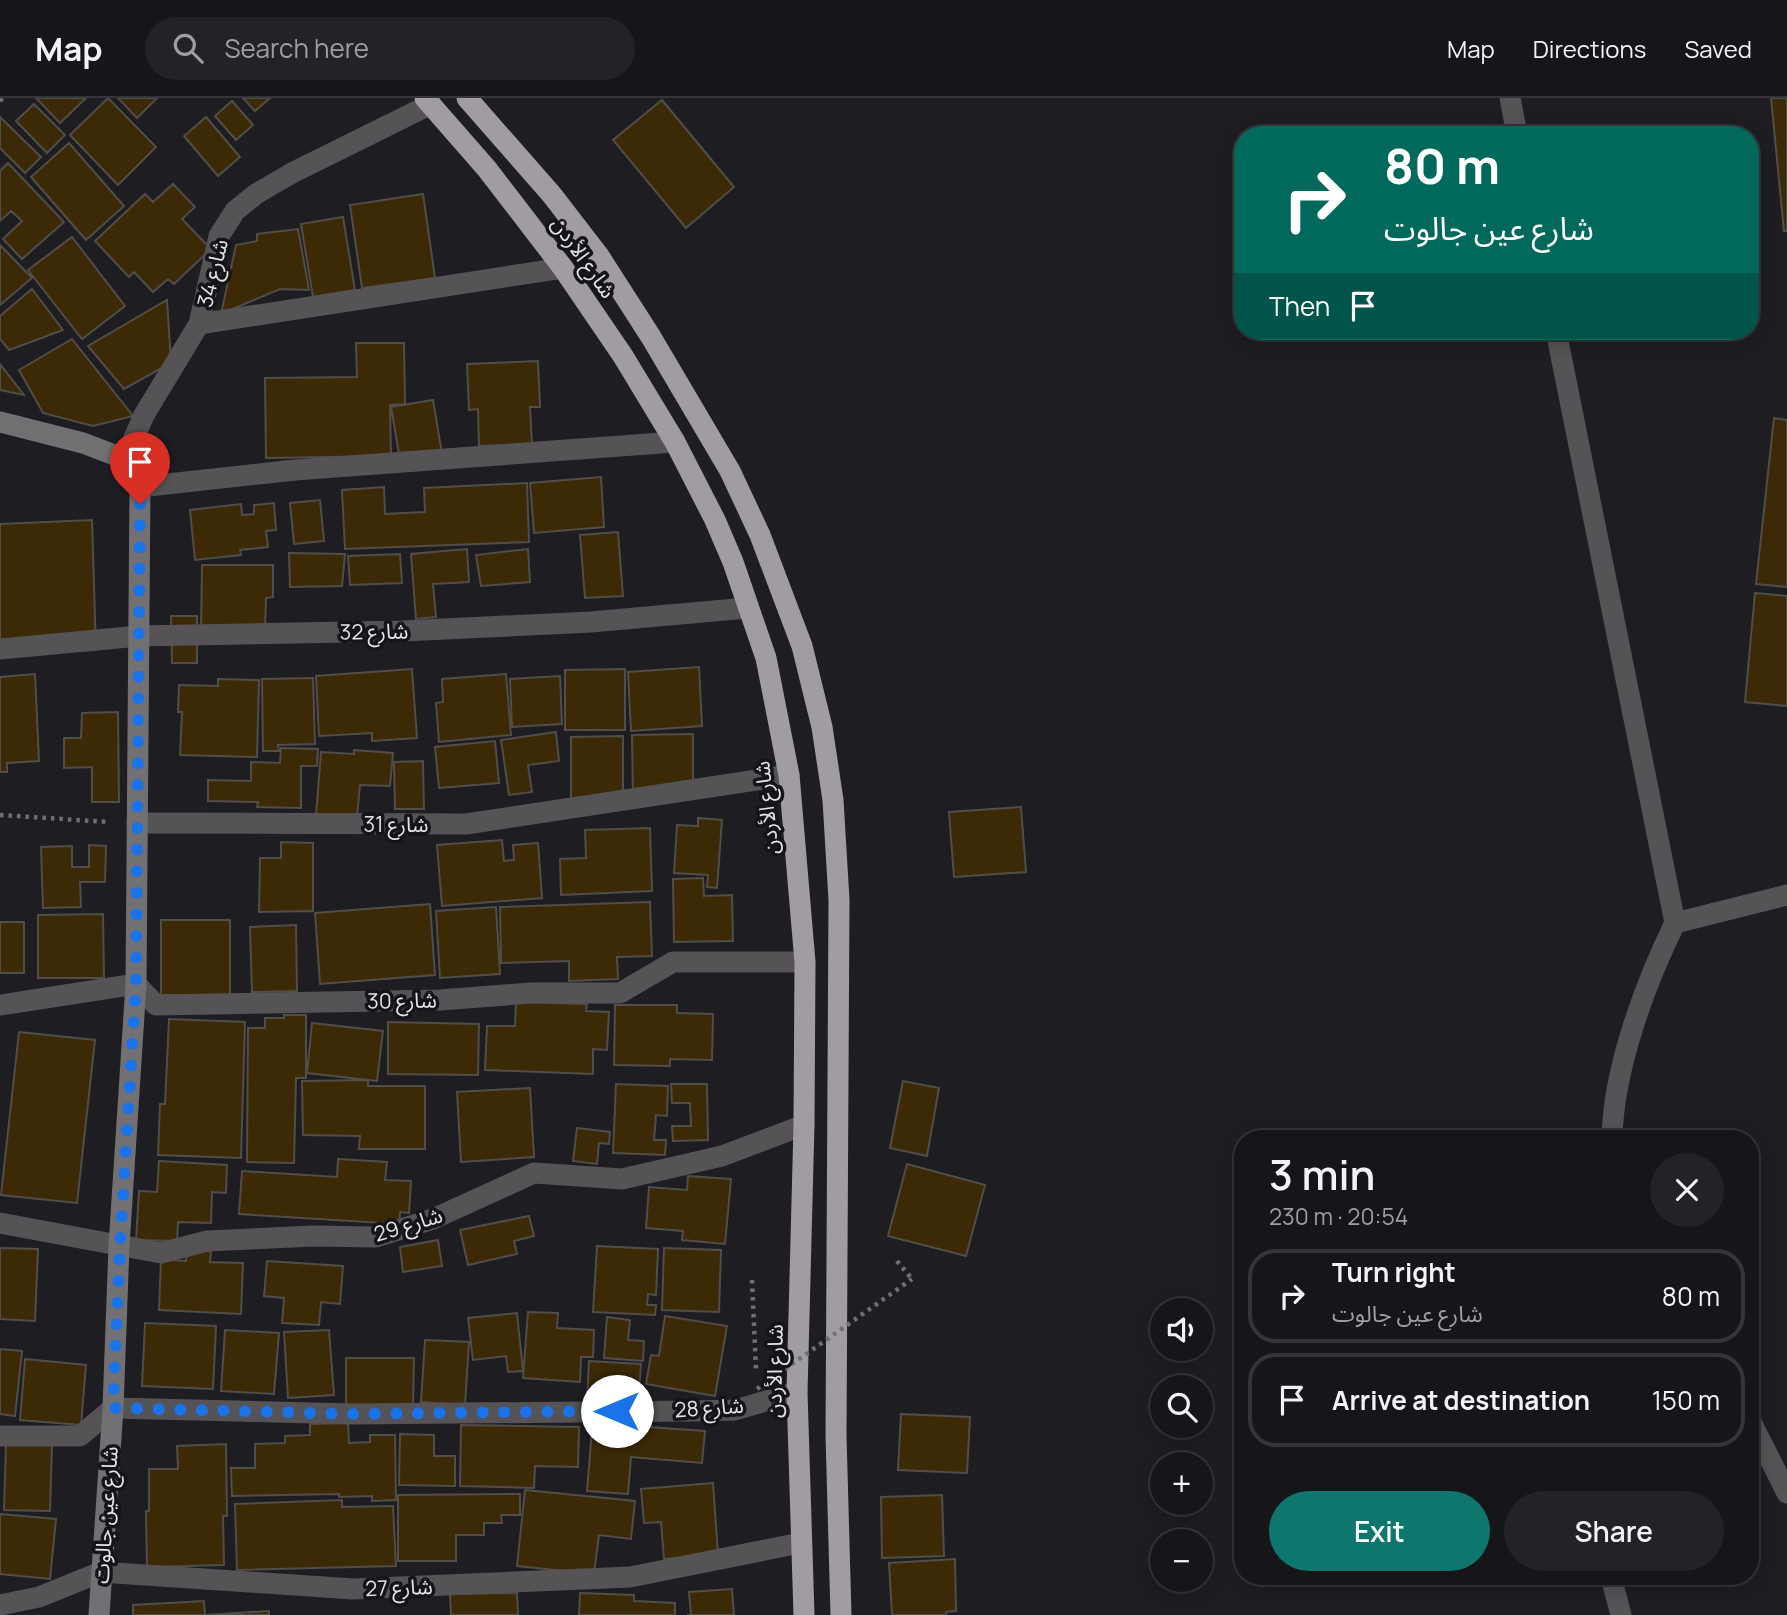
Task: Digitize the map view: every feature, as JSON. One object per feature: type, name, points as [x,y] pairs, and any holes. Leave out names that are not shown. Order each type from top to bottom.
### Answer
[{"type":"highway","name":"شارع الأردن","points":[[467,98],[552,195],[599,256],[651,337],[730,471],[760,535],[803,646],[822,727],[833,800],[839,900],[836,1421],[841,1615]]},
{"type":"highway","name":"شارع الأردن","points":[[428,101],[486,169],[563,268],[623,356],[675,442],[715,520],[733,562],[766,658],[789,775],[805,962],[797,1392],[804,1615]]},
{"type":"street","points":[[1510,98],[1515,126]]},
{"type":"street","name":"شارع 34","points":[[125,459],[144,415],[199,324],[219,236],[235,211],[256,194],[292,173],[428,101]]},
{"type":"street","points":[[199,324],[563,268]]},
{"type":"street","points":[[1558,340],[1675,923],[1655,964],[1629,1044],[1617,1093],[1613,1130]]},
{"type":"street","points":[[0,422],[83,443],[125,459]]},
{"type":"street","points":[[140,488],[295,470],[675,442]]},
{"type":"street","name":"شارع عين جالوت","points":[[99,1615],[136,984],[140,488],[125,459]]},
{"type":"street","name":"شارع 32","points":[[0,649],[139,636],[403,631],[577,623],[747,608]]},
{"type":"street","name":"شارع 31","points":[[137,824],[466,824],[789,775]]},
{"type":"street","points":[[1675,923],[1787,895]]},
{"type":"street","name":"شارع 30","points":[[136,984],[156,1005],[440,1000],[531,993],[620,993],[673,962],[805,962]]},
{"type":"street","points":[[0,1004],[136,984]]},
{"type":"street","name":"شارع 29","points":[[0,1223],[161,1253],[207,1241],[313,1236],[376,1237],[433,1219],[534,1172],[622,1179],[722,1156],[804,1125]]},
{"type":"street","name":"شارع 28","points":[[113,1408],[354,1414],[694,1411],[735,1410],[797,1392]]},
{"type":"street","points":[[0,1436],[80,1436],[113,1408]]},
{"type":"street","points":[[1759,1438],[1787,1493]]},
{"type":"street","name":"شارع 27","points":[[0,1605],[39,1597],[101,1572],[353,1589],[381,1588],[630,1577],[800,1543]]},
{"type":"street","points":[[1613,1585],[1621,1615]]},
{"type":"path","points":[[0,815],[137,824]]},
{"type":"path","points":[[752,1280],[757,1389],[912,1279],[897,1261]]},
{"type":"building","points":[[36,98],[86,98],[60,123]]},
{"type":"building","points":[[108,98],[156,147],[118,185],[70,135]]},
{"type":"building","points":[[118,98],[157,98],[137,118]]},
{"type":"building","points":[[243,98],[270,98],[255,111]]},
{"type":"building","points":[[1771,98],[1787,98],[1787,231],[1784,231]]},
{"type":"building","points":[[662,100],[734,187],[686,228],[613,140]]},
{"type":"building","points":[[232,101],[253,125],[236,140],[215,116]]},
{"type":"building","points":[[34,104],[65,135],[47,153],[16,121]]},
{"type":"building","points":[[0,117],[41,157],[25,173],[0,148]]},
{"type":"building","points":[[206,117],[240,157],[218,176],[184,136]]},
{"type":"building","points":[[69,143],[124,206],[86,240],[31,177]]},
{"type":"building","points":[[8,163],[64,222],[22,259],[3,239],[22,221],[11,211],[0,221],[0,171]]},
{"type":"building","points":[[173,184],[195,207],[182,219],[211,249],[174,284],[168,279],[153,292],[134,272],[129,277],[95,241],[145,194],[153,202]]},
{"type":"building","points":[[423,194],[435,278],[362,288],[350,205]]},
{"type":"building","points":[[343,217],[355,290],[313,297],[301,224]]},
{"type":"building","points":[[298,229],[309,290],[280,289],[221,314],[236,245],[257,241],[257,234]]},
{"type":"building","points":[[72,237],[125,306],[82,339],[28,270]]},
{"type":"building","points":[[0,245],[32,278],[0,305]]},
{"type":"building","points":[[32,289],[63,330],[9,350],[0,339],[0,316]]},
{"type":"building","points":[[167,300],[171,363],[124,389],[88,346]]},
{"type":"building","points":[[72,339],[133,416],[93,426],[43,413],[19,370]]},
{"type":"building","points":[[356,343],[404,343],[405,404],[390,405],[391,456],[266,458],[265,378],[357,377]]},
{"type":"building","points":[[538,361],[540,407],[530,407],[532,444],[479,446],[478,409],[469,410],[467,364]]},
{"type":"building","points":[[0,364],[24,395],[0,390]]},
{"type":"building","points":[[433,400],[442,454],[400,460],[391,407]]},
{"type":"building","points":[[1774,418],[1787,420],[1787,587],[1756,584]]},
{"type":"building","points":[[601,477],[604,527],[534,533],[530,483]]},
{"type":"building","points":[[527,483],[529,542],[345,549],[342,490],[384,487],[385,514],[425,512],[424,488]]},
{"type":"building","points":[[320,500],[324,541],[294,544],[290,503]]},
{"type":"building","points":[[274,503],[276,530],[266,531],[268,547],[240,550],[241,555],[195,560],[190,510],[241,504],[242,515],[254,514],[254,505]]},
{"type":"building","points":[[92,520],[96,650],[0,654],[0,524]]},
{"type":"building","points":[[618,532],[623,596],[585,598],[580,535]]},
{"type":"building","points":[[467,549],[469,582],[433,584],[436,617],[416,619],[411,554]]},
{"type":"building","points":[[528,549],[530,582],[481,586],[476,555]]},
{"type":"building","points":[[289,553],[345,554],[342,586],[290,587]]},
{"type":"building","points":[[400,554],[402,583],[350,585],[348,556]]},
{"type":"building","points":[[202,565],[273,565],[273,597],[266,598],[265,629],[201,629]]},
{"type":"building","points":[[1755,593],[1787,596],[1787,706],[1745,702]]},
{"type":"building","points":[[171,616],[197,616],[197,663],[172,663]]},
{"type":"building","points":[[699,667],[702,726],[631,731],[628,672]]},
{"type":"building","points":[[412,669],[417,738],[372,741],[372,733],[319,736],[316,676]]},
{"type":"building","points":[[625,669],[625,730],[565,730],[565,670]]},
{"type":"building","points":[[35,674],[39,761],[7,763],[7,772],[0,772],[0,677]]},
{"type":"building","points":[[506,674],[511,735],[439,742],[436,703],[443,702],[442,679]]},
{"type":"building","points":[[560,676],[562,724],[512,727],[510,679]]},
{"type":"building","points":[[313,678],[315,744],[278,745],[279,751],[263,751],[262,679]]},
{"type":"building","points":[[218,679],[259,680],[257,757],[180,755],[182,712],[178,712],[179,685],[218,686]]},
{"type":"building","points":[[118,712],[119,802],[92,802],[92,767],[64,768],[64,738],[81,738],[82,713]]},
{"type":"building","points":[[556,732],[559,761],[528,765],[532,792],[509,795],[501,740]]},
{"type":"building","points":[[693,734],[693,798],[633,798],[632,735]]},
{"type":"building","points":[[623,736],[623,802],[571,803],[571,737]]},
{"type":"building","points":[[495,741],[499,783],[439,788],[435,747]]},
{"type":"building","points":[[281,748],[318,749],[317,766],[301,766],[301,808],[257,807],[258,802],[208,801],[208,780],[251,781],[251,762],[280,763]]},
{"type":"building","points":[[354,750],[393,753],[390,786],[360,785],[357,818],[316,815],[321,752],[354,754]]},
{"type":"building","points":[[423,761],[424,809],[395,809],[394,762]]},
{"type":"building","points":[[1021,807],[1026,872],[954,877],[949,812]]},
{"type":"building","points":[[698,818],[722,820],[717,888],[707,887],[708,875],[674,873],[677,825],[698,826]]},
{"type":"building","points":[[650,828],[652,891],[561,895],[560,859],[586,858],[585,830]]},
{"type":"building","points":[[502,840],[504,861],[514,860],[513,845],[538,843],[542,898],[442,906],[437,845]]},
{"type":"building","points":[[281,842],[313,843],[313,911],[259,912],[260,858],[281,858]]},
{"type":"building","points":[[89,845],[106,846],[105,882],[80,882],[81,907],[43,908],[41,847],[72,846],[72,867],[89,867]]},
{"type":"building","points":[[703,878],[704,896],[732,895],[733,941],[674,942],[673,879]]},
{"type":"building","points":[[650,902],[652,956],[617,957],[618,979],[569,981],[569,961],[501,963],[500,907]]},
{"type":"building","points":[[430,904],[435,975],[320,984],[315,913]]},
{"type":"building","points":[[496,907],[500,974],[440,978],[436,911]]},
{"type":"building","points":[[103,914],[104,978],[38,978],[38,915]]},
{"type":"building","points":[[161,920],[230,920],[230,995],[161,995]]},
{"type":"building","points":[[0,922],[24,922],[24,973],[0,973]]},
{"type":"building","points":[[296,925],[297,991],[252,992],[250,927]]},
{"type":"building","points":[[516,1002],[587,1004],[586,1011],[609,1012],[607,1050],[593,1049],[593,1074],[485,1070],[487,1026],[515,1026]]},
{"type":"building","points":[[615,1005],[677,1005],[677,1013],[713,1014],[712,1060],[670,1059],[670,1066],[614,1065]]},
{"type":"building","points":[[284,1015],[306,1015],[306,1078],[296,1078],[294,1163],[247,1162],[248,1028],[265,1028],[265,1018],[284,1018]]},
{"type":"building","points":[[169,1019],[245,1022],[241,1158],[158,1155],[160,1104],[165,1104]]},
{"type":"building","points":[[388,1022],[479,1024],[478,1075],[388,1074]]},
{"type":"building","points":[[312,1023],[383,1031],[377,1081],[307,1073]]},
{"type":"building","points":[[19,1032],[95,1040],[77,1203],[1,1195]]},
{"type":"building","points":[[368,1080],[368,1086],[425,1086],[425,1149],[359,1149],[360,1136],[303,1135],[302,1081]]},
{"type":"building","points":[[903,1081],[939,1088],[927,1156],[890,1148]]},
{"type":"building","points":[[616,1084],[668,1086],[667,1116],[656,1115],[654,1140],[666,1140],[665,1155],[613,1153]]},
{"type":"building","points":[[671,1084],[707,1084],[708,1140],[673,1141],[672,1126],[691,1126],[690,1103],[672,1103]]},
{"type":"building","points":[[530,1088],[534,1157],[461,1162],[457,1092]]},
{"type":"building","points":[[577,1128],[610,1132],[609,1144],[599,1143],[597,1164],[573,1161]]},
{"type":"building","points":[[338,1159],[387,1162],[385,1180],[411,1181],[409,1213],[400,1212],[399,1224],[239,1214],[242,1171],[337,1177]]},
{"type":"building","points":[[159,1161],[227,1165],[226,1193],[212,1192],[211,1223],[178,1222],[177,1241],[136,1240],[139,1191],[157,1192]]},
{"type":"building","points":[[907,1164],[985,1185],[966,1256],[888,1236]]},
{"type":"building","points":[[688,1176],[731,1179],[725,1244],[682,1240],[683,1231],[646,1228],[649,1187],[687,1190]]},
{"type":"building","points":[[529,1216],[534,1236],[514,1241],[517,1254],[468,1265],[460,1230]]},
{"type":"building","points":[[438,1240],[442,1266],[403,1272],[400,1247]]},
{"type":"building","points":[[597,1246],[658,1249],[656,1295],[648,1294],[647,1305],[656,1305],[655,1315],[593,1312]]},
{"type":"building","points":[[0,1248],[38,1249],[35,1321],[0,1319]]},
{"type":"building","points":[[664,1248],[721,1250],[719,1312],[662,1310]]},
{"type":"building","points":[[186,1249],[211,1251],[210,1262],[243,1263],[241,1314],[159,1310],[161,1259],[186,1261]]},
{"type":"building","points":[[267,1261],[343,1266],[340,1304],[321,1302],[319,1325],[282,1323],[284,1298],[264,1296]]},
{"type":"building","points":[[528,1312],[558,1313],[557,1328],[594,1330],[593,1357],[581,1357],[580,1382],[523,1378]]},
{"type":"building","points":[[517,1313],[523,1371],[508,1372],[506,1356],[473,1360],[468,1318]]},
{"type":"building","points":[[665,1316],[727,1326],[715,1396],[646,1384],[651,1355],[659,1356]]},
{"type":"building","points":[[607,1317],[630,1320],[628,1340],[644,1341],[643,1361],[604,1358]]},
{"type":"building","points":[[145,1323],[216,1326],[213,1389],[142,1386]]},
{"type":"building","points":[[225,1330],[279,1333],[274,1394],[221,1391]]},
{"type":"building","points":[[329,1330],[334,1395],[288,1398],[284,1332]]},
{"type":"building","points":[[425,1340],[469,1342],[465,1405],[421,1402]]},
{"type":"building","points":[[0,1349],[22,1351],[15,1416],[0,1414]]},
{"type":"building","points":[[346,1358],[414,1358],[413,1406],[346,1407]]},
{"type":"building","points":[[25,1359],[86,1365],[81,1425],[20,1420]]},
{"type":"building","points":[[589,1361],[641,1364],[638,1404],[587,1401]]},
{"type":"building","points":[[901,1414],[970,1417],[967,1473],[898,1470]]},
{"type":"building","points":[[593,1417],[635,1421],[634,1426],[705,1431],[702,1463],[631,1457],[628,1494],[587,1491]]},
{"type":"building","points":[[348,1423],[349,1443],[370,1442],[370,1435],[395,1435],[396,1500],[372,1501],[372,1496],[339,1497],[339,1494],[232,1496],[231,1468],[255,1468],[255,1444],[285,1443],[285,1436],[310,1435],[310,1424]]},
{"type":"building","points":[[461,1425],[579,1427],[578,1467],[535,1466],[534,1488],[460,1486]]},
{"type":"building","points":[[400,1434],[434,1435],[434,1456],[455,1456],[455,1486],[399,1485]]},
{"type":"building","points":[[6,1443],[52,1444],[50,1511],[4,1510]]},
{"type":"building","points":[[226,1444],[227,1516],[223,1516],[224,1565],[147,1567],[146,1511],[149,1511],[149,1469],[178,1469],[177,1446]]},
{"type":"building","points":[[713,1483],[718,1554],[664,1559],[661,1522],[644,1523],[641,1489]]},
{"type":"building","points":[[525,1490],[635,1501],[631,1539],[599,1535],[594,1574],[517,1566]]},
{"type":"building","points":[[520,1494],[520,1515],[501,1515],[502,1523],[484,1523],[484,1535],[456,1535],[456,1561],[398,1561],[398,1495]]},
{"type":"building","points":[[942,1495],[944,1556],[882,1558],[881,1497]]},
{"type":"building","points":[[342,1500],[342,1507],[393,1506],[396,1566],[237,1570],[235,1504]]},
{"type":"building","points":[[0,1514],[56,1519],[50,1579],[0,1574]]},
{"type":"building","points":[[955,1559],[956,1611],[946,1612],[946,1615],[892,1615],[889,1563]]},
{"type":"building","points":[[732,1589],[734,1615],[691,1615],[689,1592]]},
{"type":"building","points":[[517,1593],[518,1615],[451,1615],[450,1594]]},
{"type":"building","points":[[580,1593],[634,1595],[634,1601],[675,1603],[675,1615],[579,1615]]},
{"type":"building","points":[[204,1601],[205,1615],[133,1615],[133,1605]]},
{"type":"building","points":[[269,1611],[269,1615],[205,1615]]},
{"type":"route","points":[[140,504],[136,984],[113,1408],[354,1414],[617,1411]]}]
